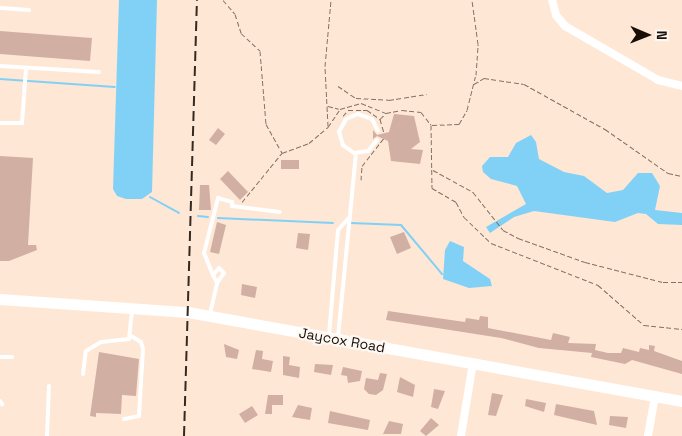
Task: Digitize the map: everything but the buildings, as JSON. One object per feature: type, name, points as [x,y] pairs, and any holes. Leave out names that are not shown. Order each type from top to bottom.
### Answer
[{"type":"street","points":[[552,0],[556,15],[565,26],[658,80],[682,86]]},
{"type":"street","name":"Jaycox Road","points":[[0,300],[132,308],[210,316],[682,401]]},
{"type":"street","points":[[461,436],[473,363]]},
{"type":"street","points":[[648,436],[655,396]]},
{"type":"lane","points":[[0,8],[29,10]]},
{"type":"lane","points":[[0,66],[99,72]]},
{"type":"lane","points":[[0,123],[22,123],[26,68]]},
{"type":"lane","points":[[377,140],[368,151],[356,153],[340,140],[345,120],[355,114],[366,115],[378,130]]},
{"type":"lane","points":[[333,338],[356,153]]},
{"type":"lane","points":[[217,283],[204,252],[218,198],[232,202],[232,206],[280,212]]},
{"type":"lane","points":[[333,338],[338,230],[348,219]]},
{"type":"lane","points":[[210,316],[217,283],[223,269],[219,268],[213,275]]},
{"type":"lane","points":[[82,374],[86,351],[101,342],[126,341],[131,336],[132,308]]},
{"type":"lane","points":[[124,419],[139,416],[144,349],[141,342],[131,336]]},
{"type":"lane","points":[[0,356],[12,357]]},
{"type":"lane","points":[[46,436],[49,386]]},
{"type":"path","points":[[223,0],[235,14],[242,33],[260,51],[266,124],[282,154]]},
{"type":"path","points":[[328,127],[325,66],[331,0]]},
{"type":"path","points":[[431,124],[458,124],[467,110],[474,84],[478,44],[472,0]]},
{"type":"path","points":[[474,84],[484,78],[524,84],[604,129],[668,173],[682,176]]},
{"type":"path","points":[[338,86],[356,98],[389,100],[427,94]]},
{"type":"path","points":[[237,203],[244,201],[282,154],[309,143],[328,127],[340,109],[361,103],[386,113],[421,112],[431,124],[432,188],[456,202],[464,217],[491,243],[530,262],[598,285],[644,324],[682,329]]},
{"type":"path","points":[[361,103],[361,108]]},
{"type":"path","points":[[328,105],[340,109]]},
{"type":"path","points":[[347,106],[348,110]]},
{"type":"path","points":[[372,112],[375,108]]},
{"type":"path","points":[[380,119],[386,113]]},
{"type":"path","points":[[361,180],[362,166],[384,138]]},
{"type":"path","points":[[432,169],[467,188],[504,230],[585,262],[663,282],[682,282]]},
{"type":"water","points":[[119,0],[157,0],[152,192],[142,199],[126,199],[117,196],[113,189]]},
{"type":"water","points":[[531,135],[536,142],[539,159],[564,172],[584,176],[607,193],[623,190],[638,173],[652,173],[660,186],[655,210],[682,213],[682,225],[658,224],[646,214],[638,213],[615,222],[534,211],[514,217],[490,233],[486,227],[526,204],[517,186],[491,179],[483,172],[482,166],[490,157],[508,157],[516,143]]},
{"type":"water","points":[[450,241],[464,247],[463,261],[490,279],[492,286],[469,288],[443,279],[445,250]]},
{"type":"waterway","points":[[0,79],[115,87]]},
{"type":"waterway","points":[[150,197],[179,213]]},
{"type":"waterway","points":[[198,216],[208,217]]},
{"type":"waterway","points":[[218,218],[333,223]]},
{"type":"waterway","points":[[351,223],[401,225],[442,274]]},
{"type":"railway","points":[[184,436],[197,0]]}]
